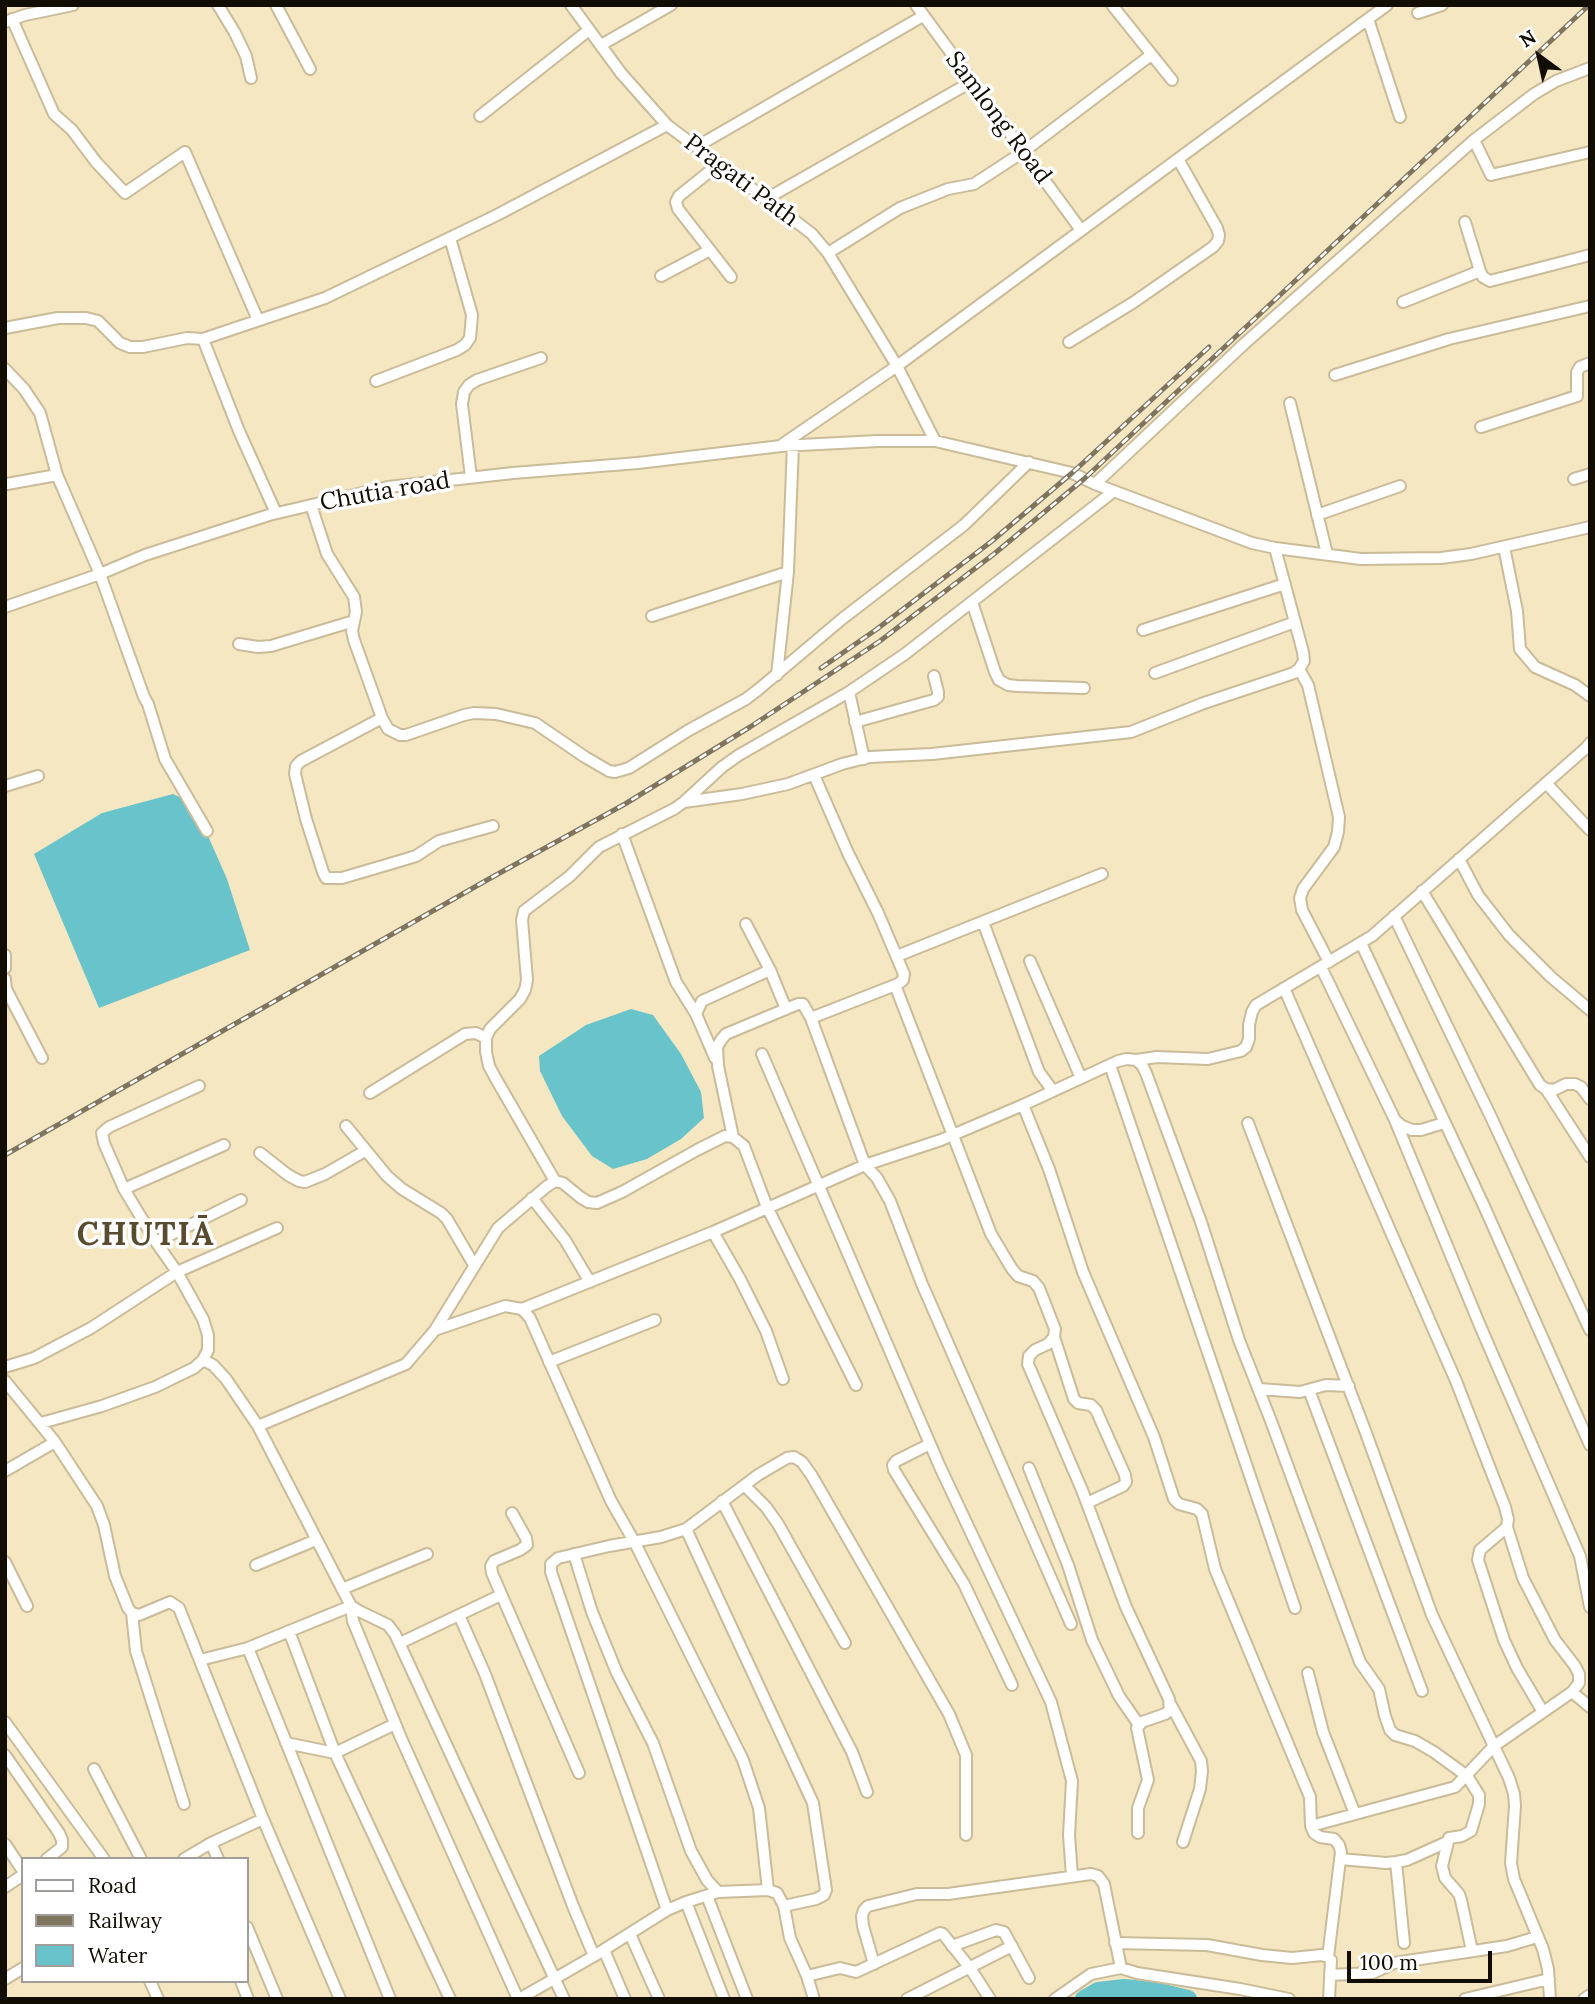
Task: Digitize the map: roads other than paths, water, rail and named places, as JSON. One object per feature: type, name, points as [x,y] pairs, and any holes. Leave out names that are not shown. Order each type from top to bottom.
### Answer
[{"type":"street","points":[[73,5],[9,20],[54,114],[72,130],[96,162],[125,193],[185,152],[258,320]]},
{"type":"street","points":[[218,5],[246,56],[251,78]]},
{"type":"street","points":[[276,5],[310,69]]},
{"type":"street","name":"Pragati Path","points":[[571,5],[621,73],[667,125],[812,234],[828,253],[897,366],[935,441]]},
{"type":"street","points":[[601,45],[671,5]]},
{"type":"street","name":"Samlong Road","points":[[916,5],[1081,230]]},
{"type":"street","points":[[1112,5],[1172,80]]},
{"type":"street","points":[[777,676],[788,572],[787,446],[1387,5]]},
{"type":"street","points":[[1418,13],[1442,5]]},
{"type":"street","points":[[696,147],[923,16]]},
{"type":"street","points":[[1368,19],[1400,117]]},
{"type":"street","points":[[480,116],[589,30]]},
{"type":"street","points":[[828,253],[900,208],[948,189],[974,184],[1023,152],[1152,55]]},
{"type":"street","points":[[1095,484],[1244,344],[1474,140],[1534,94],[1556,81],[1590,68]]},
{"type":"street","points":[[766,199],[971,82]]},
{"type":"street","points":[[5,328],[58,318],[86,318],[98,321],[120,343],[130,347],[187,338],[203,339],[325,298],[450,238],[667,125]]},
{"type":"street","points":[[1474,140],[1491,175],[1590,152]]},
{"type":"street","points":[[1069,342],[1134,302],[1218,241],[1216,228],[1178,159]]},
{"type":"street","points":[[719,164],[679,196],[676,202],[678,209],[731,276]]},
{"type":"street","points":[[1465,222],[1480,271],[1483,277],[1490,281],[1590,255]]},
{"type":"street","points":[[376,381],[457,350],[470,338],[472,315],[450,238]]},
{"type":"street","points":[[661,276],[710,250]]},
{"type":"street","points":[[1403,302],[1480,271]]},
{"type":"street","points":[[1335,375],[1449,339],[1590,306]]},
{"type":"street","points":[[203,339],[239,431],[276,513]]},
{"type":"street","points":[[471,477],[462,404],[464,392],[477,380],[541,358]]},
{"type":"street","points":[[1481,427],[1577,396],[1577,372],[1580,367],[1590,363]]},
{"type":"street","points":[[5,369],[24,389],[40,413],[57,475],[100,573],[165,759],[207,831]]},
{"type":"street","points":[[1290,403],[1327,554]]},
{"type":"street","name":"Chutia road","points":[[5,607],[145,555],[276,513],[388,487],[787,446],[878,441],[935,441],[1072,473],[1252,543],[1360,559],[1422,559],[1471,554],[1590,527]]},
{"type":"street","points":[[311,505],[327,554],[354,597],[354,640],[388,729],[400,735],[464,715],[496,714],[535,723],[585,757],[615,772],[629,768],[688,730],[746,699],[777,676],[842,619],[964,525],[1029,463]]},
{"type":"street","points":[[1574,479],[1590,474]]},
{"type":"street","points":[[7,484],[57,475]]},
{"type":"street","points":[[1317,515],[1400,486]]},
{"type":"street","points":[[856,1385],[767,1207],[744,1146],[733,1137],[725,1136],[622,1192],[597,1203],[589,1202],[563,1183],[555,1181],[489,1066],[486,1038],[490,1029],[520,999],[525,989],[527,980],[522,920],[524,911],[569,876],[599,848],[684,802],[710,777],[739,755],[849,692],[905,654],[1114,491]]},
{"type":"street","points":[[1504,547],[1517,611],[1520,649],[1535,667],[1575,685],[1590,696]]},
{"type":"street","points":[[684,802],[788,784],[864,758],[932,754],[1131,732],[1294,673],[1304,661],[1303,652],[1275,548]]},
{"type":"street","points":[[652,616],[788,572]]},
{"type":"street","points":[[1143,630],[1285,584]]},
{"type":"street","points":[[972,602],[999,680],[1017,686],[1084,688]]},
{"type":"street","points":[[239,644],[271,646],[354,621]]},
{"type":"street","points":[[1155,673],[1295,622]]},
{"type":"street","points":[[1299,669],[1312,699],[1339,817],[1334,847],[1303,889],[1300,898],[1302,910],[1395,1120],[1580,1556],[1590,1607]]},
{"type":"street","points":[[855,722],[934,700],[938,697],[934,676]]},
{"type":"street","points":[[849,692],[864,758]]},
{"type":"street","points":[[382,718],[296,766],[295,775],[306,819],[326,878],[342,878],[416,856],[439,841],[493,826]]},
{"type":"street","points":[[435,1330],[505,1306],[522,1309],[713,1232],[866,1165],[954,1134],[1127,1059],[1208,1059],[1241,1051],[1249,1039],[1249,1025],[1255,1005],[1361,943],[1587,750]]},
{"type":"street","points":[[811,1018],[895,985],[903,980],[904,974],[814,775]]},
{"type":"street","points":[[5,786],[38,776]]},
{"type":"street","points":[[1546,783],[1590,830]]},
{"type":"street","points":[[622,834],[676,982],[696,1014],[718,1066]]},
{"type":"street","points":[[1459,859],[1478,895],[1509,936],[1590,1010]]},
{"type":"street","points":[[897,956],[1102,874]]},
{"type":"street","points":[[1422,891],[1540,1085],[1546,1089],[1590,1157]]},
{"type":"street","points":[[1394,916],[1590,1330]]},
{"type":"street","points":[[983,922],[1039,1072],[1053,1091]]},
{"type":"street","points":[[746,923],[786,1009]]},
{"type":"street","points":[[1361,943],[1484,1206],[1590,1446]]},
{"type":"street","points":[[5,955],[5,968]]},
{"type":"street","points":[[1030,961],[1081,1078]]},
{"type":"street","points":[[696,1014],[702,1001],[710,996],[770,970]]},
{"type":"street","points":[[5,979],[6,989],[42,1058]]},
{"type":"street","points":[[895,985],[990,1234],[1018,1276],[1033,1281],[1039,1288],[1055,1329],[1054,1337],[1073,1399],[1078,1403],[1091,1405],[1096,1410],[1125,1475],[1126,1482],[1123,1486],[1087,1503]]},
{"type":"street","points":[[1283,988],[1456,1381],[1506,1507],[1507,1527],[1523,1578],[1555,1640],[1579,1674],[1579,1683],[1572,1692],[1494,1746],[1455,1787],[1311,1826]]},
{"type":"street","points":[[733,1137],[718,1066],[717,1047],[726,1034],[803,1004],[811,1018],[866,1165],[890,1201],[927,1297],[1071,1624]]},
{"type":"street","points":[[370,1093],[465,1034],[476,1033],[486,1038]]},
{"type":"street","points":[[762,1054],[930,1444],[1051,1702],[1072,1782],[1069,1835],[1072,1877]]},
{"type":"street","points":[[1136,1060],[1146,1073],[1176,1151],[1239,1340],[1360,1662],[1379,1689],[1390,1730],[1395,1735],[1425,1746],[1467,1776],[1479,1795],[1471,1831],[1467,1835],[1449,1838],[1447,1842],[1407,1860],[1386,1863],[1340,1859]]},
{"type":"street","points":[[1110,1065],[1295,1608]]},
{"type":"street","points":[[1546,1089],[1553,1090],[1566,1084],[1575,1084],[1590,1098]]},
{"type":"street","points":[[41,1423],[102,1406],[155,1387],[194,1368],[203,1360],[208,1350],[208,1335],[203,1319],[177,1272],[124,1189],[102,1133],[109,1126],[199,1086]]},
{"type":"street","points":[[1023,1105],[1049,1169],[1083,1272],[1154,1437],[1174,1499],[1202,1514],[1215,1569],[1311,1797],[1311,1826],[1314,1833],[1321,1838],[1334,1839],[1339,1845],[1340,1859],[1328,1957],[1331,1961],[1329,1999]]},
{"type":"street","points":[[1395,1120],[1412,1130],[1444,1123]]},
{"type":"street","points":[[1248,1123],[1349,1386],[1432,1615],[1509,1778],[1514,1794],[1511,1863],[1514,1879],[1548,1969],[1550,1999]]},
{"type":"street","points":[[346,1126],[378,1167],[402,1189],[447,1219],[474,1265]]},
{"type":"street","points":[[124,1189],[224,1145]]},
{"type":"street","points":[[260,1153],[288,1175],[305,1182],[365,1151]]},
{"type":"street","points":[[258,1426],[406,1364],[435,1330],[498,1228],[555,1181]]},
{"type":"street","points":[[532,1198],[565,1240],[590,1282]]},
{"type":"street","points":[[156,1242],[241,1200]]},
{"type":"street","points":[[5,1367],[34,1358],[91,1328],[177,1272],[277,1228]]},
{"type":"street","points":[[713,1232],[766,1332],[783,1379]]},
{"type":"street","points":[[522,1309],[530,1318],[611,1501],[635,1543],[743,1760],[759,1808],[768,1890]]},
{"type":"street","points":[[549,1362],[654,1321]]},
{"type":"street","points":[[1054,1337],[1029,1356],[1028,1364],[1087,1503],[1126,1606],[1171,1705],[1201,1761],[1200,1789],[1183,1842]]},
{"type":"street","points":[[203,1360],[213,1365],[226,1379],[258,1426],[351,1606],[353,1621],[396,1724],[518,1999],[667,1910],[713,1894],[768,1890],[781,1897],[790,1938],[814,1999]]},
{"type":"street","points":[[5,1381],[55,1442],[101,1516],[116,1576],[132,1613],[136,1651],[184,1804]]},
{"type":"street","points":[[1259,1389],[1287,1392],[1326,1385],[1349,1386]]},
{"type":"street","points":[[1309,1390],[1422,1691]]},
{"type":"street","points":[[5,1471],[55,1442]]},
{"type":"street","points":[[930,1444],[896,1461],[894,1470],[964,1584],[1012,1685]]},
{"type":"street","points":[[667,1910],[551,1572],[551,1564],[558,1558],[661,1537],[686,1528],[787,1458],[794,1457],[802,1462],[812,1476],[949,1714],[966,1755],[966,1835]]},
{"type":"street","points":[[1029,1468],[1068,1565],[1092,1640],[1119,1696],[1139,1725]]},
{"type":"street","points":[[745,1486],[779,1524],[845,1643]]},
{"type":"street","points":[[722,1501],[852,1752],[867,1792]]},
{"type":"street","points":[[512,1513],[527,1545],[494,1561],[491,1566],[501,1595],[579,1773]]},
{"type":"street","points":[[1507,1527],[1480,1550],[1478,1560],[1504,1640],[1543,1712]]},
{"type":"street","points":[[686,1528],[813,1802],[827,1890],[816,1899],[784,1906]]},
{"type":"street","points":[[256,1566],[316,1540]]},
{"type":"street","points":[[342,1590],[428,1554]]},
{"type":"street","points":[[574,1554],[592,1612],[617,1673],[653,1743],[691,1851],[713,1894],[747,1999]]},
{"type":"street","points":[[5,1562],[27,1605]]},
{"type":"street","points":[[400,1643],[501,1595]]},
{"type":"street","points":[[132,1613],[139,1615],[170,1602],[179,1608],[263,1819],[340,1999]]},
{"type":"street","points":[[200,1660],[248,1648],[351,1606],[388,1625],[396,1634],[564,1999]]},
{"type":"street","points":[[458,1615],[485,1674],[573,1906],[625,1999]]},
{"type":"street","points":[[289,1631],[335,1753],[450,1999]]},
{"type":"street","points":[[248,1648],[390,1999]]},
{"type":"street","points":[[1308,1674],[1327,1743],[1355,1814]]},
{"type":"street","points":[[1572,1692],[1590,1707]]},
{"type":"street","points":[[1139,1725],[1165,1714],[1171,1705]]},
{"type":"street","points":[[5,1722],[103,1857]]},
{"type":"street","points":[[286,1743],[335,1753],[396,1724]]},
{"type":"street","points":[[1138,1833],[1138,1808],[1148,1780],[1137,1728],[1139,1725]]},
{"type":"street","points":[[5,1755],[59,1833],[62,1847],[50,1857]]},
{"type":"street","points":[[94,1769],[140,1857]]},
{"type":"street","points":[[189,1857],[211,1843],[263,1819]]},
{"type":"street","points":[[1447,1842],[1443,1874],[1461,1900],[1472,1951]]},
{"type":"street","points":[[211,1843],[217,1857]]},
{"type":"street","points":[[5,1844],[21,1870]]},
{"type":"street","points":[[1396,1862],[1404,1943]]},
{"type":"street","points":[[874,1964],[863,1926],[862,1916],[868,1906],[917,1894],[948,1894],[1091,1874],[1098,1876],[1104,1884],[1121,1968]]},
{"type":"street","points":[[5,1887],[21,1875]]},
{"type":"street","points":[[686,1902],[724,1999]]},
{"type":"street","points":[[248,1929],[277,1999]]},
{"type":"street","points":[[952,1946],[1000,1930],[1012,1945],[1029,1978]]},
{"type":"street","points":[[630,1934],[659,1999]]},
{"type":"street","points":[[807,1976],[840,1969],[856,1972],[937,1934],[943,1934],[990,1999]]},
{"type":"street","points":[[1331,1975],[1373,1973],[1394,1963],[1507,1946],[1537,1937]]},
{"type":"street","points":[[1115,1943],[1207,1945],[1292,1958],[1322,1955],[1328,1957]]},
{"type":"street","points":[[907,1999],[1012,1945]]},
{"type":"street","points":[[1055,1999],[1091,1974],[1121,1968],[1136,1973],[1289,1999]]},
{"type":"street","points":[[5,1979],[21,1969]]},
{"type":"street","points":[[1465,1999],[1549,1979]]},
{"type":"street","points":[[151,1983],[158,1999]]},
{"type":"street","points":[[1584,1999],[1590,1995]]},
{"type":"water","points":[[173,794],[194,804],[227,879],[250,950],[99,1008],[34,854],[102,813]]},
{"type":"water","points":[[631,1009],[653,1015],[681,1054],[701,1092],[704,1118],[681,1139],[647,1159],[613,1169],[592,1156],[562,1116],[540,1071],[539,1056],[586,1025]]},
{"type":"waterway","points":[[1084,1999],[1098,1991],[1124,1988],[1155,1991],[1188,1999]]},
{"type":"railway","points":[[5,1155],[625,804],[750,727],[880,641],[994,554],[1084,479],[1589,5]]},
{"type":"railway","points":[[821,668],[992,541],[1072,473],[1209,347]]},
{"type":"district","name":"CHUTIĀ","points":[[146,1236]]}]
